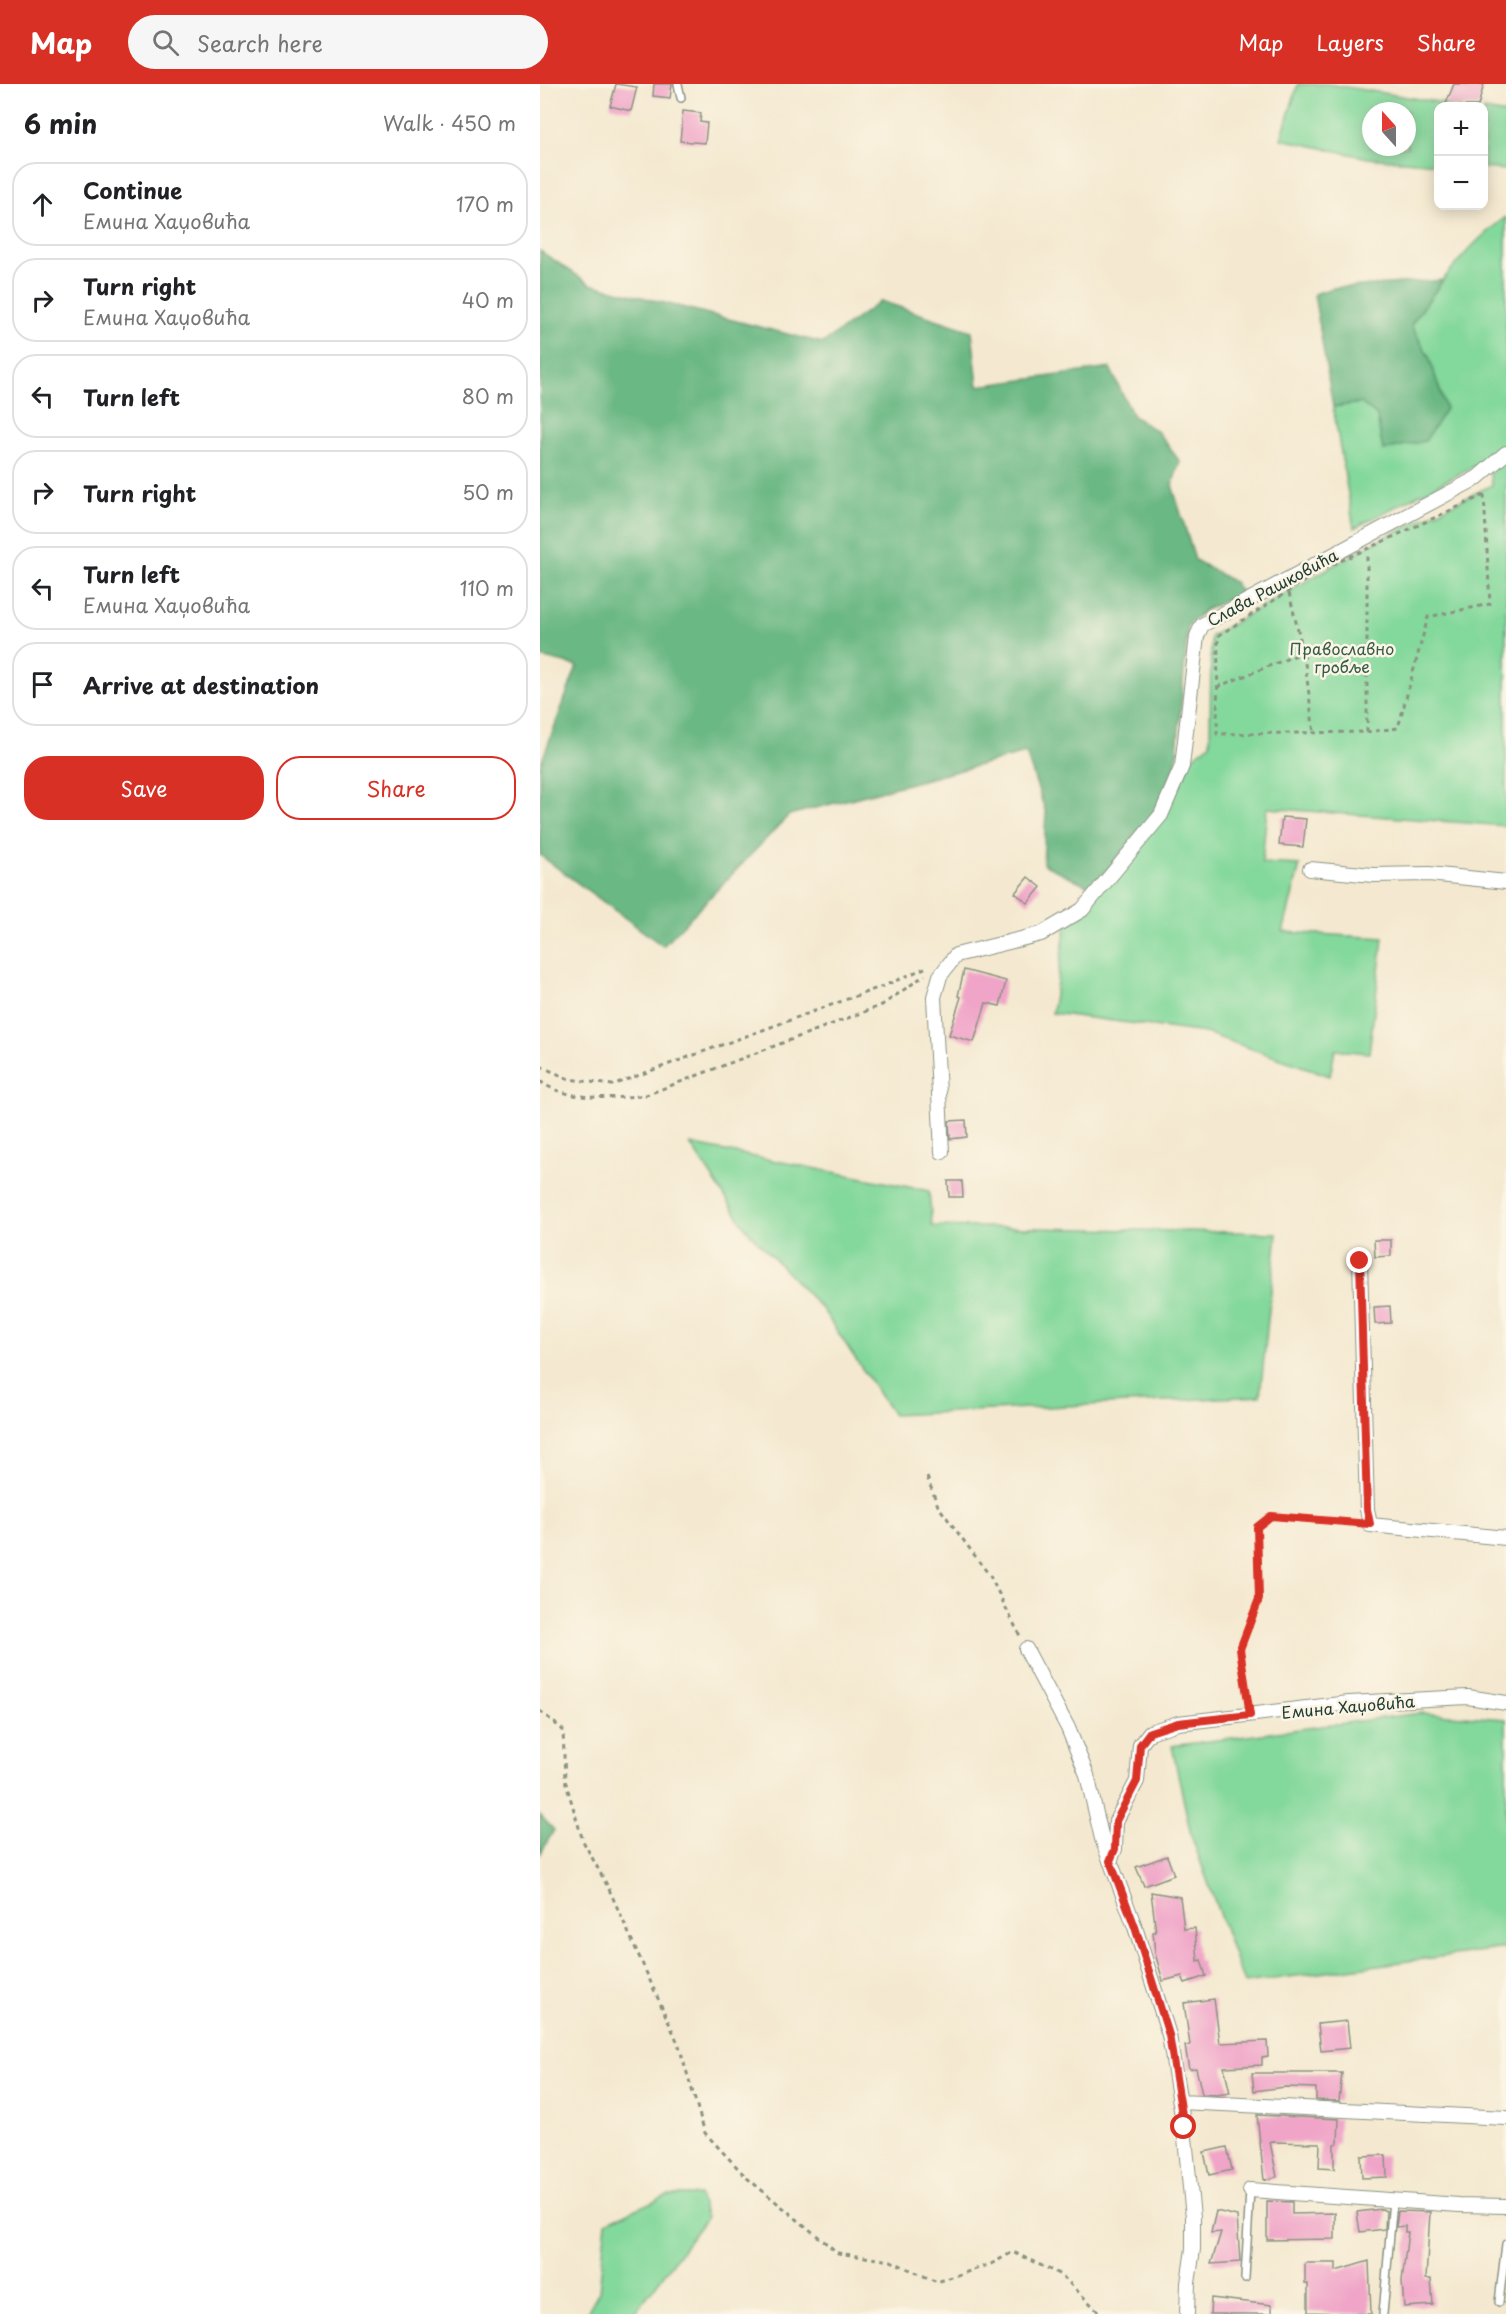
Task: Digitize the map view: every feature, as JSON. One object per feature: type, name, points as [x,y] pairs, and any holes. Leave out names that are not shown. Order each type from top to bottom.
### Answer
[{"type":"street","name":"Слава Рашковића","points":[[956,955],[1041,934],[1082,910],[1161,815],[1182,766],[1197,636],[1202,625],[1477,478],[1506,453]]},
{"type":"street","points":[[1310,869],[1373,875],[1429,874],[1506,882]]},
{"type":"street","points":[[942,1152],[934,997],[940,976],[956,955]]},
{"type":"street","points":[[1360,1261],[1367,1509],[1370,1524],[1506,1538]]},
{"type":"street","points":[[1026,1649],[1068,1728],[1087,1775],[1099,1829],[1135,1927],[1165,2021],[1180,2102],[1193,2217],[1187,2314]]},
{"type":"street","name":"Емина Хаџовића","points":[[1110,1861],[1115,1849],[1116,1821],[1137,1781],[1140,1745],[1150,1732],[1178,1723],[1349,1703],[1468,1697],[1506,1703]]},
{"type":"street","points":[[1180,2102],[1506,2118]]},
{"type":"street","points":[[1250,2190],[1506,2206]]},
{"type":"lane","points":[[678,84],[681,98]]},
{"type":"lane","points":[[1245,2278],[1250,2190]]},
{"type":"lane","points":[[1383,2314],[1393,2200]]},
{"type":"lane","points":[[1499,2302],[1506,2244]]},
{"type":"path","points":[[1484,495],[1490,604],[1428,617],[1398,728],[1314,734],[1216,734],[1218,636],[1288,591],[1323,569],[1484,495]]},
{"type":"path","points":[[1367,536],[1367,732]]},
{"type":"path","points":[[1288,591],[1304,652],[1314,734]]},
{"type":"path","points":[[1217,687],[1304,652]]},
{"type":"path","points":[[540,1066],[569,1079],[612,1085],[886,985],[956,955]]},
{"type":"path","points":[[540,1081],[561,1093],[583,1096],[622,1098],[646,1095],[882,1005],[930,972]]},
{"type":"path","points":[[927,1477],[938,1506],[990,1576],[1026,1649]]},
{"type":"path","points":[[1250,1715],[1240,1649],[1259,1599],[1257,1527],[1271,1516],[1370,1524]]},
{"type":"path","points":[[540,1711],[563,1730],[565,1780],[583,1841],[608,1887],[678,2043],[705,2133],[747,2178],[838,2253],[891,2261],[937,2282],[992,2264],[1014,2252],[1061,2275],[1101,2314]]},
{"type":"green space","points":[[1298,84],[1328,84],[1438,102],[1434,102],[1434,164],[1368,158],[1281,139]]},
{"type":"green space","points":[[1488,111],[1506,114],[1506,170],[1488,168]]},
{"type":"green space","name":"Православно гробље","points":[[1506,217],[1506,826],[1267,808],[1262,863],[1300,865],[1283,932],[1383,938],[1369,1053],[1335,1050],[1330,1076],[1206,1033],[1052,1013],[1067,919],[1163,810],[1182,766],[1210,744],[1211,636],[1367,546],[1492,485],[1488,459],[1354,528],[1333,407],[1361,403],[1377,416],[1383,450],[1429,357],[1411,325],[1466,253]]},
{"type":"green space","points":[[540,251],[590,284],[823,343],[881,301],[972,331],[978,386],[1110,368],[1133,416],[1158,432],[1180,462],[1172,485],[1195,560],[1234,582],[1242,593],[1205,610],[1188,625],[1176,764],[1158,807],[1093,888],[1043,864],[1046,813],[1026,753],[789,815],[663,946],[540,855],[540,766],[577,666],[540,657]]},
{"type":"green space","points":[[1443,280],[1411,325],[1429,357],[1446,409],[1425,441],[1383,450],[1377,416],[1361,403],[1333,407],[1314,294],[1333,288]]},
{"type":"green space","points":[[690,1144],[929,1191],[932,1226],[1277,1233],[1260,1396],[893,1415],[823,1310],[747,1230]]},
{"type":"green space","points":[[1420,1713],[1506,1719],[1506,1948],[1244,1983],[1191,1835],[1172,1746]]},
{"type":"green space","points":[[540,1815],[554,1830],[540,1854]]},
{"type":"green space","points":[[668,2195],[699,2195],[706,2218],[634,2314],[586,2314],[599,2291],[606,2222]]},
{"type":"building","points":[[616,84],[637,87],[631,111],[610,106]]},
{"type":"building","points":[[654,84],[672,84],[670,98],[653,96]]},
{"type":"building","points":[[1454,84],[1484,84],[1479,102],[1447,102]]},
{"type":"building","points":[[683,111],[701,113],[700,122],[707,123],[705,143],[680,141]]},
{"type":"building","points":[[1282,817],[1306,819],[1303,847],[1279,845]]},
{"type":"building","points":[[1028,877],[1041,887],[1028,903],[1015,893]]},
{"type":"building","points":[[964,970],[1006,981],[1000,1006],[986,1003],[974,1042],[949,1035],[961,997],[958,996]]},
{"type":"building","points":[[966,1120],[967,1137],[950,1139],[949,1121]]},
{"type":"building","points":[[948,1181],[962,1181],[963,1197],[949,1197]]},
{"type":"building","points":[[1374,1240],[1391,1240],[1391,1256],[1375,1257]]},
{"type":"building","points":[[1390,1306],[1391,1323],[1375,1324],[1374,1307]]},
{"type":"building","points":[[1167,1856],[1174,1875],[1144,1886],[1136,1867]]},
{"type":"building","points":[[1151,1892],[1180,1897],[1184,1929],[1195,1928],[1198,1961],[1201,1960],[1206,1976],[1185,1983],[1182,1976],[1163,1981],[1155,1953],[1153,1932],[1156,1932]]},
{"type":"building","points":[[1214,1999],[1220,2043],[1267,2041],[1268,2056],[1262,2057],[1262,2065],[1224,2067],[1230,2093],[1217,2095],[1202,2094],[1196,2068],[1189,2069],[1185,2046],[1190,2045],[1184,2003]]},
{"type":"building","points":[[1347,2021],[1350,2048],[1321,2051],[1318,2024]]},
{"type":"building","points":[[1252,2073],[1342,2073],[1339,2101],[1316,2100],[1316,2088],[1285,2087],[1254,2091]]},
{"type":"building","points":[[1257,2115],[1339,2119],[1338,2143],[1334,2144],[1334,2169],[1319,2168],[1320,2143],[1270,2142],[1277,2177],[1264,2180]]},
{"type":"building","points":[[1227,2147],[1232,2170],[1209,2175],[1204,2152]]},
{"type":"building","points":[[1386,2155],[1387,2177],[1362,2178],[1361,2156]]},
{"type":"building","points":[[1267,2201],[1292,2202],[1292,2214],[1335,2213],[1335,2239],[1267,2240]]},
{"type":"building","points":[[1382,2209],[1386,2211],[1385,2229],[1360,2232],[1357,2212]]},
{"type":"building","points":[[1216,2211],[1237,2216],[1240,2262],[1211,2264],[1221,2232],[1211,2233]]},
{"type":"building","points":[[1398,2211],[1430,2212],[1426,2279],[1431,2279],[1433,2305],[1404,2307],[1402,2281],[1408,2232],[1405,2232],[1405,2226],[1396,2227]]},
{"type":"building","points":[[1369,2261],[1371,2314],[1308,2312],[1305,2263],[1336,2263],[1336,2271]]},
{"type":"building","points":[[1211,2298],[1272,2305],[1272,2314],[1210,2314]]},
{"type":"route","points":[[1184,2127],[1169,2035],[1135,1927],[1110,1861],[1115,1849],[1116,1821],[1137,1781],[1140,1745],[1150,1732],[1178,1723],[1250,1715],[1240,1649],[1259,1599],[1257,1527],[1271,1516],[1370,1524],[1367,1509],[1360,1261]]}]
